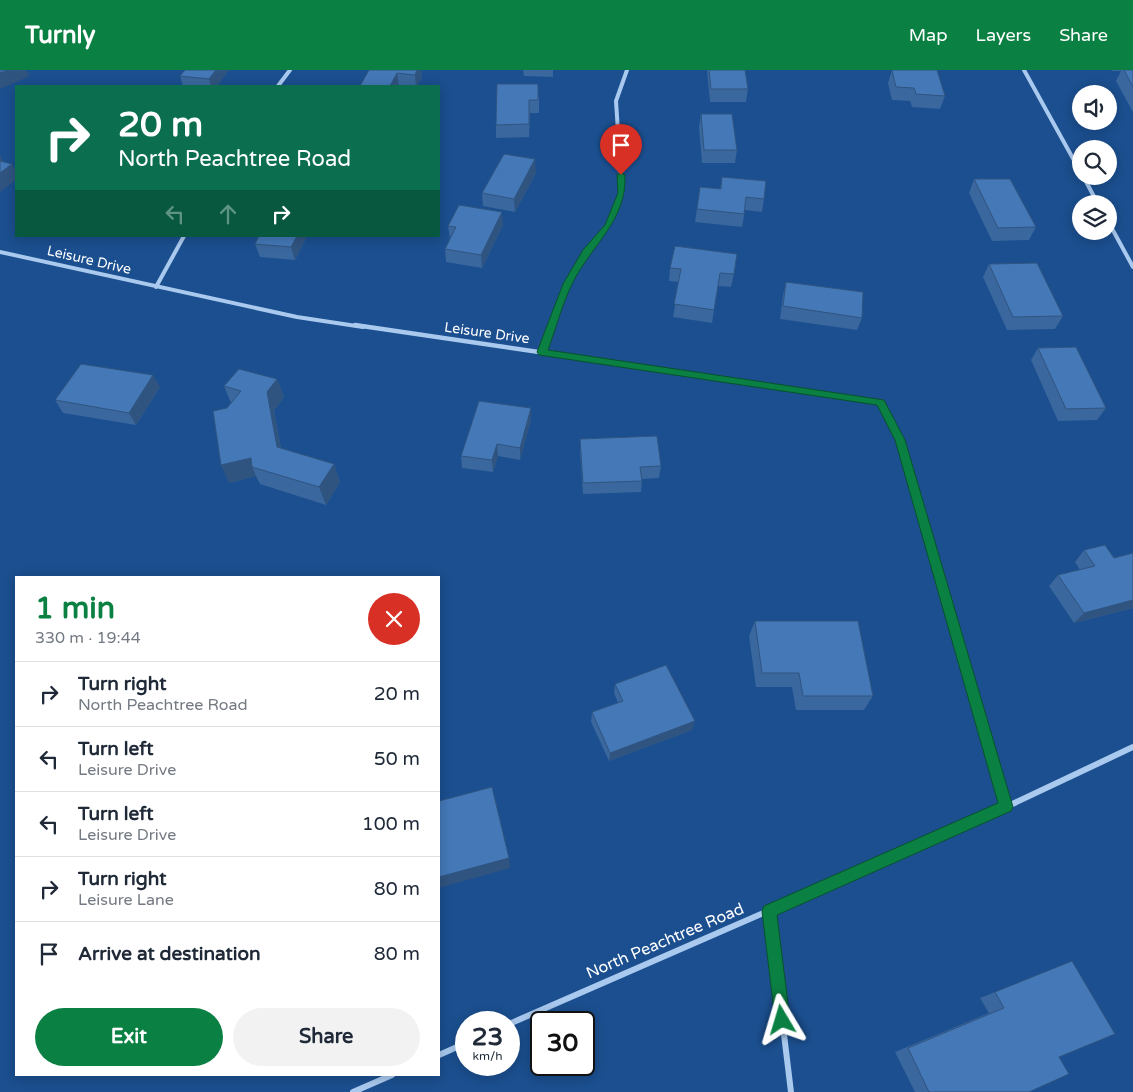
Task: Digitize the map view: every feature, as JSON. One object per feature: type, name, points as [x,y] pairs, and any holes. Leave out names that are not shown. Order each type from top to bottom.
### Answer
[{"type":"street","points":[[279,85],[290,70]]},
{"type":"street","points":[[542,352],[568,284],[586,252],[608,225],[622,193],[616,101],[627,70]]},
{"type":"street","points":[[1024,70],[1072,157]]},
{"type":"street","points":[[156,287],[183,237]]},
{"type":"street","points":[[1117,238],[1133,267]]},
{"type":"street","name":"Leisure Drive","points":[[0,252],[297,316],[880,402],[900,440],[1006,807]]},
{"type":"street","name":"North Peachtree Road","points":[[520,1019],[1006,807],[1133,746]]},
{"type":"street","points":[[769,911],[791,1092]]},
{"type":"street","points":[[440,1055],[455,1048]]},
{"type":"street","points":[[353,1092],[390,1076]]},
{"type":"building","points":[[185,70],[216,70],[209,79],[180,76]]},
{"type":"building","points":[[369,70],[417,70],[415,75],[397,73],[391,85],[361,85]]},
{"type":"building","points":[[709,70],[745,70],[748,89],[711,89]]},
{"type":"building","points":[[892,70],[937,70],[945,96],[916,94],[914,88],[896,87]]},
{"type":"building","points":[[1124,70],[1133,70],[1133,87]]},
{"type":"building","points":[[497,84],[538,84],[538,100],[529,100],[529,124],[496,125]]},
{"type":"building","points":[[701,114],[732,114],[737,150],[704,150]]},
{"type":"building","points":[[504,154],[535,159],[514,199],[482,193]]},
{"type":"building","points":[[0,161],[12,164],[0,173]]},
{"type":"building","points":[[722,177],[766,181],[764,199],[746,197],[744,214],[697,209],[700,187],[721,189]]},
{"type":"building","points":[[974,179],[1010,179],[1036,227],[998,228]]},
{"type":"building","points":[[459,205],[502,212],[481,255],[445,249],[456,227],[448,226]]},
{"type":"building","points":[[258,237],[296,237],[291,247],[255,244]]},
{"type":"building","points":[[675,246],[737,254],[734,274],[720,273],[714,310],[674,304],[681,269],[670,268]]},
{"type":"building","points":[[1037,263],[1063,316],[1013,317],[989,264]]},
{"type":"building","points":[[786,282],[863,292],[862,318],[783,306]]},
{"type":"building","points":[[1076,347],[1106,408],[1066,409],[1038,348]]},
{"type":"building","points":[[81,364],[153,375],[129,413],[55,400]]},
{"type":"building","points":[[239,369],[277,379],[267,392],[277,447],[334,464],[319,487],[252,467],[251,458],[221,465],[213,411],[227,408],[241,391],[224,386]]},
{"type":"building","points":[[479,401],[531,408],[520,448],[497,444],[492,460],[461,456]]},
{"type":"building","points":[[657,436],[661,466],[640,467],[642,481],[583,483],[580,439]]},
{"type":"building","points":[[1105,545],[1114,558],[1133,553],[1133,600],[1084,613],[1058,575],[1095,566],[1084,550]]},
{"type":"building","points":[[755,621],[858,621],[873,696],[803,696],[799,673],[762,673]]},
{"type":"building","points":[[666,665],[695,721],[610,753],[592,712],[623,701],[615,684]]},
{"type":"building","points":[[492,787],[509,858],[440,877],[440,801]]},
{"type":"building","points":[[1072,961],[1115,1034],[1059,1057],[1069,1074],[1029,1092],[929,1092],[908,1048],[1004,1008],[995,992]]},
{"type":"route","points":[[621,175],[622,193],[608,225],[586,252],[568,284],[542,352],[880,402],[900,440],[1006,807],[769,911],[782,1020]]}]
